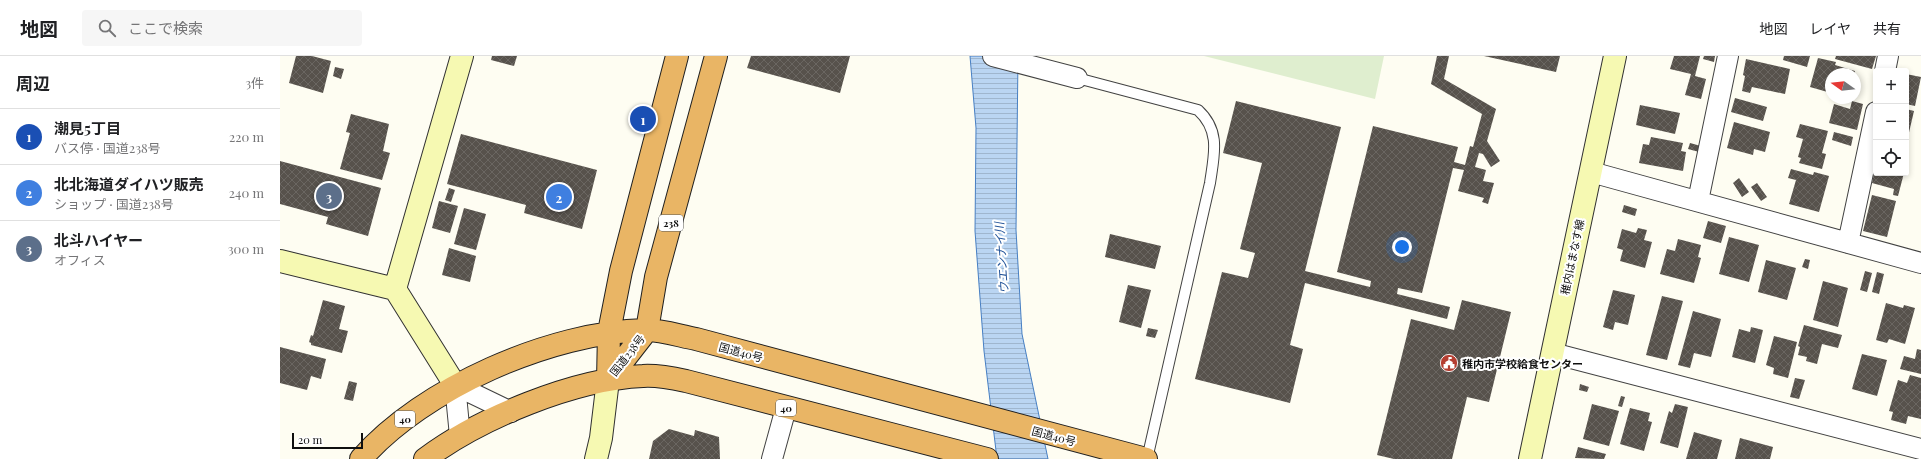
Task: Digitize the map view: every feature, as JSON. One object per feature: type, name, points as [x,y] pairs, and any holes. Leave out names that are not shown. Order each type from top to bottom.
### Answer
[{"type":"highway","name":"国道238号","points":[[608,380],[609,332],[620,271],[677,56]]},
{"type":"highway","name":"国道238号","points":[[608,380],[647,330],[656,277],[716,56]]},
{"type":"highway","name":"国道40号","points":[[361,459],[371,448],[412,413],[455,385],[493,368],[534,353],[609,332],[647,330],[696,339],[1092,446],[1146,459]]},
{"type":"highway","name":"40","points":[[425,459],[479,425],[551,396],[608,380],[644,376],[667,377],[987,459]]},
{"type":"street","points":[[395,289],[462,56]]},
{"type":"street","points":[[993,56],[1078,78]]},
{"type":"street","name":"稚内はまなす線","points":[[1530,459],[1615,56]]},
{"type":"street","points":[[1698,201],[1728,56]]},
{"type":"street","points":[[1886,68],[1888,56]]},
{"type":"street","points":[[1848,243],[1873,126]]},
{"type":"street","points":[[1590,172],[1921,263]]},
{"type":"street","points":[[280,260],[395,289],[455,385],[460,436]]},
{"type":"street","points":[[1552,353],[1921,449]]},
{"type":"street","points":[[596,459],[601,438],[608,380]]},
{"type":"street","points":[[455,385],[511,412]]},
{"type":"street","points":[[772,459],[786,408]]},
{"type":"lane","points":[[1078,78],[1198,110],[1208,120],[1213,132],[1213,158],[1210,183],[1146,459]]},
{"type":"green space","points":[[1204,56],[1384,56],[1375,99]]},
{"type":"water","name":"ウエンナイ川","points":[[970,56],[1018,56],[1016,230],[1022,334],[1048,459],[997,459],[984,351],[975,231],[976,128]]},
{"type":"building","points":[[296,56],[312,56],[331,61],[323,93],[289,83]]},
{"type":"building","points":[[492,56],[517,56],[514,66],[491,60]]},
{"type":"building","points":[[751,56],[850,56],[840,93],[747,68]]},
{"type":"building","points":[[1437,56],[1449,56],[1444,79],[1496,109],[1487,141],[1500,161],[1491,167],[1483,154],[1479,153],[1475,167],[1486,170],[1483,181],[1494,183],[1488,204],[1482,202],[1484,198],[1458,191],[1464,170],[1453,168],[1422,293],[1398,288],[1397,294],[1450,307],[1447,319],[1305,283],[1290,345],[1303,349],[1290,403],[1195,379],[1222,272],[1248,278],[1255,253],[1240,249],[1262,163],[1223,153],[1236,101],[1341,127],[1305,271],[1370,287],[1371,281],[1337,272],[1373,126],[1458,147],[1454,162],[1465,165],[1470,146],[1473,147],[1482,114],[1431,84]]},
{"type":"building","points":[[1484,56],[1560,56],[1556,72]]},
{"type":"building","points":[[1674,56],[1700,56],[1695,76],[1706,79],[1701,99],[1685,95],[1691,74],[1670,69]]},
{"type":"building","points":[[1704,56],[1715,56],[1714,62],[1703,59]]},
{"type":"building","points":[[1784,56],[1810,56],[1807,67],[1783,60]]},
{"type":"building","points":[[1836,56],[1876,56],[1872,69],[1835,59]]},
{"type":"building","points":[[1818,58],[1836,62],[1835,65],[1845,68],[1825,68],[1825,91],[1810,87]]},
{"type":"building","points":[[1746,59],[1790,69],[1785,94],[1752,87],[1750,93],[1742,91]]},
{"type":"building","points":[[335,67],[344,69],[341,79],[333,76]]},
{"type":"building","points":[[1909,75],[1921,77],[1915,106],[1909,105]]},
{"type":"building","points":[[1735,98],[1767,107],[1763,121],[1731,112]]},
{"type":"building","points":[[1834,104],[1850,109],[1851,104],[1863,104],[1857,130],[1829,123]]},
{"type":"building","points":[[1640,105],[1680,113],[1675,134],[1636,125]]},
{"type":"building","points":[[1909,110],[1914,111],[1909,132]]},
{"type":"building","points":[[351,114],[389,124],[383,151],[390,153],[382,180],[340,169],[350,133],[346,132]]},
{"type":"building","points":[[1734,122],[1770,132],[1765,152],[1754,149],[1753,155],[1727,148]]},
{"type":"building","points":[[1800,124],[1828,131],[1822,153],[1826,154],[1822,169],[1799,163],[1801,158],[1798,157],[1803,139],[1796,137]]},
{"type":"building","points":[[1834,132],[1853,137],[1851,146],[1832,140]]},
{"type":"building","points":[[461,134],[597,170],[582,229],[524,213],[526,205],[447,184]]},
{"type":"building","points":[[1651,137],[1683,143],[1681,151],[1686,152],[1683,171],[1639,163],[1643,144],[1649,145]]},
{"type":"building","points":[[1690,143],[1701,146],[1699,152],[1688,149]]},
{"type":"building","points":[[280,161],[381,188],[368,236],[326,224],[328,217],[280,204]]},
{"type":"building","points":[[1791,169],[1813,175],[1814,172],[1829,176],[1819,212],[1789,204],[1796,180],[1788,178]]},
{"type":"building","points":[[1874,176],[1903,176],[1898,196],[1893,195],[1894,189],[1872,183]]},
{"type":"building","points":[[1739,178],[1749,192],[1742,197],[1733,183]]},
{"type":"building","points":[[1757,183],[1767,197],[1761,201],[1751,187]]},
{"type":"building","points":[[449,188],[455,190],[451,202],[445,200]]},
{"type":"building","points":[[1872,195],[1896,201],[1887,237],[1863,231]]},
{"type":"building","points":[[439,201],[458,206],[450,233],[432,228]]},
{"type":"building","points":[[1624,205],[1637,209],[1635,216],[1622,212]]},
{"type":"building","points":[[464,208],[486,214],[476,250],[454,244]]},
{"type":"building","points":[[1708,221],[1726,226],[1721,243],[1703,238]]},
{"type":"building","points":[[1638,228],[1647,230],[1644,240],[1652,242],[1645,268],[1620,261],[1623,250],[1617,248],[1622,229],[1636,233]]},
{"type":"building","points":[[1110,234],[1161,246],[1155,269],[1105,257]]},
{"type":"building","points":[[1729,237],[1759,245],[1749,282],[1719,274]]},
{"type":"building","points":[[1678,239],[1701,245],[1698,257],[1701,258],[1694,283],[1660,274],[1667,249],[1675,251]]},
{"type":"building","points":[[449,248],[476,256],[470,282],[442,275]]},
{"type":"building","points":[[1805,259],[1810,260],[1808,269],[1802,267]]},
{"type":"building","points":[[1766,260],[1796,268],[1787,300],[1758,292]]},
{"type":"building","points":[[1865,271],[1872,273],[1867,292],[1860,290]]},
{"type":"building","points":[[1877,272],[1884,274],[1879,294],[1872,292]]},
{"type":"building","points":[[1823,281],[1848,288],[1838,327],[1813,320]]},
{"type":"building","points":[[1128,285],[1151,290],[1141,328],[1119,322]]},
{"type":"building","points":[[1613,290],[1635,295],[1628,325],[1615,322],[1613,330],[1603,327]]},
{"type":"building","points":[[1662,296],[1683,301],[1667,360],[1646,355]]},
{"type":"building","points":[[323,300],[345,306],[339,329],[348,331],[342,353],[311,345],[309,342],[311,335],[313,336]]},
{"type":"building","name":"稚内市学校給食センター","points":[[1462,300],[1511,312],[1489,402],[1467,397],[1452,459],[1394,459],[1377,455],[1411,319],[1454,330]]},
{"type":"building","points":[[1886,303],[1903,308],[1904,305],[1915,308],[1905,344],[1889,339],[1887,343],[1876,340]]},
{"type":"building","points":[[1693,311],[1721,319],[1711,357],[1694,353],[1690,368],[1678,365]]},
{"type":"building","points":[[1804,325],[1842,335],[1838,348],[1822,344],[1817,364],[1806,361],[1807,357],[1798,355],[1800,347],[1798,346]]},
{"type":"building","points":[[1751,327],[1763,330],[1755,363],[1732,357],[1739,329],[1750,332]]},
{"type":"building","points":[[1148,328],[1158,330],[1155,338],[1146,336]]},
{"type":"building","points":[[1774,336],[1797,342],[1788,378],[1773,374],[1774,368],[1766,365]]},
{"type":"building","points":[[280,347],[326,359],[321,379],[311,376],[307,390],[280,383]]},
{"type":"building","points":[[1917,349],[1921,350],[1921,374],[1900,369],[1904,356],[1915,359]]},
{"type":"building","points":[[1862,354],[1887,360],[1877,396],[1852,389]]},
{"type":"building","points":[[1910,375],[1921,378],[1921,419],[1908,416],[1906,424],[1891,420],[1893,412],[1889,411],[1898,380],[1907,383]]},
{"type":"building","points":[[1795,378],[1805,380],[1799,399],[1790,397]]},
{"type":"building","points":[[349,381],[357,383],[353,401],[344,399]]},
{"type":"building","points":[[1580,384],[1589,387],[1587,392],[1579,390]]},
{"type":"building","points":[[1621,396],[1625,397],[1622,407],[1618,406]]},
{"type":"building","points":[[1592,404],[1619,411],[1609,446],[1583,439]]},
{"type":"building","points":[[1675,404],[1688,407],[1678,448],[1660,443],[1669,411],[1672,413]]},
{"type":"building","points":[[1630,408],[1650,413],[1648,421],[1652,422],[1644,451],[1620,444]]},
{"type":"building","points":[[669,429],[694,436],[695,430],[719,437],[720,459],[649,459],[653,441]]},
{"type":"building","points":[[1694,432],[1722,440],[1717,459],[1686,459]]},
{"type":"building","points":[[1740,438],[1773,447],[1770,459],[1735,459]]},
{"type":"building","points":[[1578,447],[1606,454],[1604,459],[1575,458]]},
{"type":"place","name":"潮見5丁目","points":[[643,119]]},
{"type":"place","name":"北斗ハイヤー","points":[[329,196]]},
{"type":"place","name":"北北海道ダイハツ販売","points":[[559,197]]},
{"type":"place","name":"稚内市学校給食センター","points":[[1449,363]]}]
